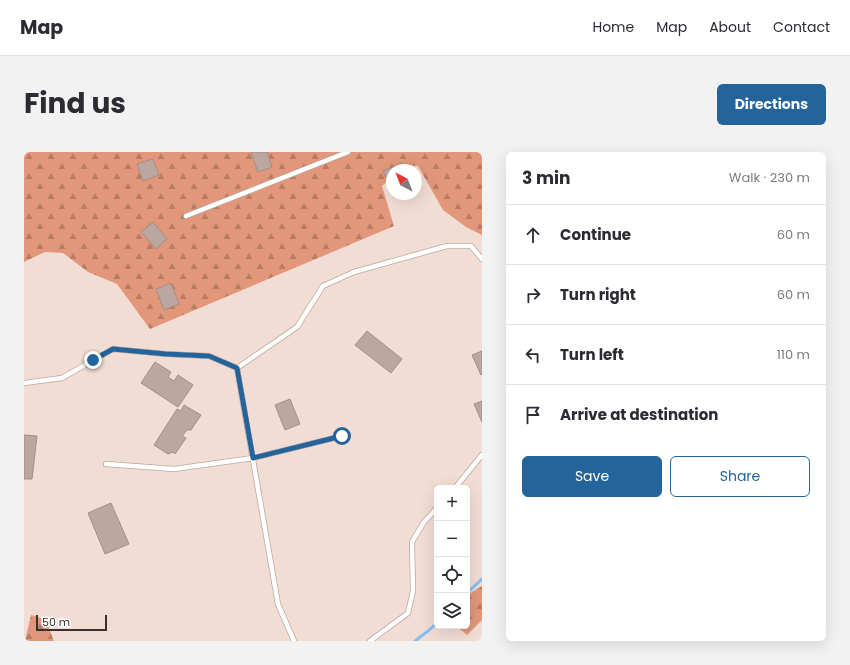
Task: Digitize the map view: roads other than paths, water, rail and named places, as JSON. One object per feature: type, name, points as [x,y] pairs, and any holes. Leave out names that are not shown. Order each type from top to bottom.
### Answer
[{"type":"lane","points":[[186,216],[348,152]]},
{"type":"lane","points":[[237,368],[297,327],[323,286],[354,272],[447,246],[471,246],[482,259]]},
{"type":"lane","points":[[24,383],[62,378],[113,349],[209,356],[237,368]]},
{"type":"lane","points":[[237,368],[278,604],[294,641]]},
{"type":"lane","points":[[106,464],[174,469],[253,458],[342,436]]},
{"type":"lane","points":[[457,485],[482,455]]},
{"type":"lane","points":[[370,641],[408,613],[413,591],[412,542],[424,522],[434,511]]},
{"type":"waterway","points":[[470,590],[482,579]]},
{"type":"waterway","points":[[415,641],[434,626]]}]
